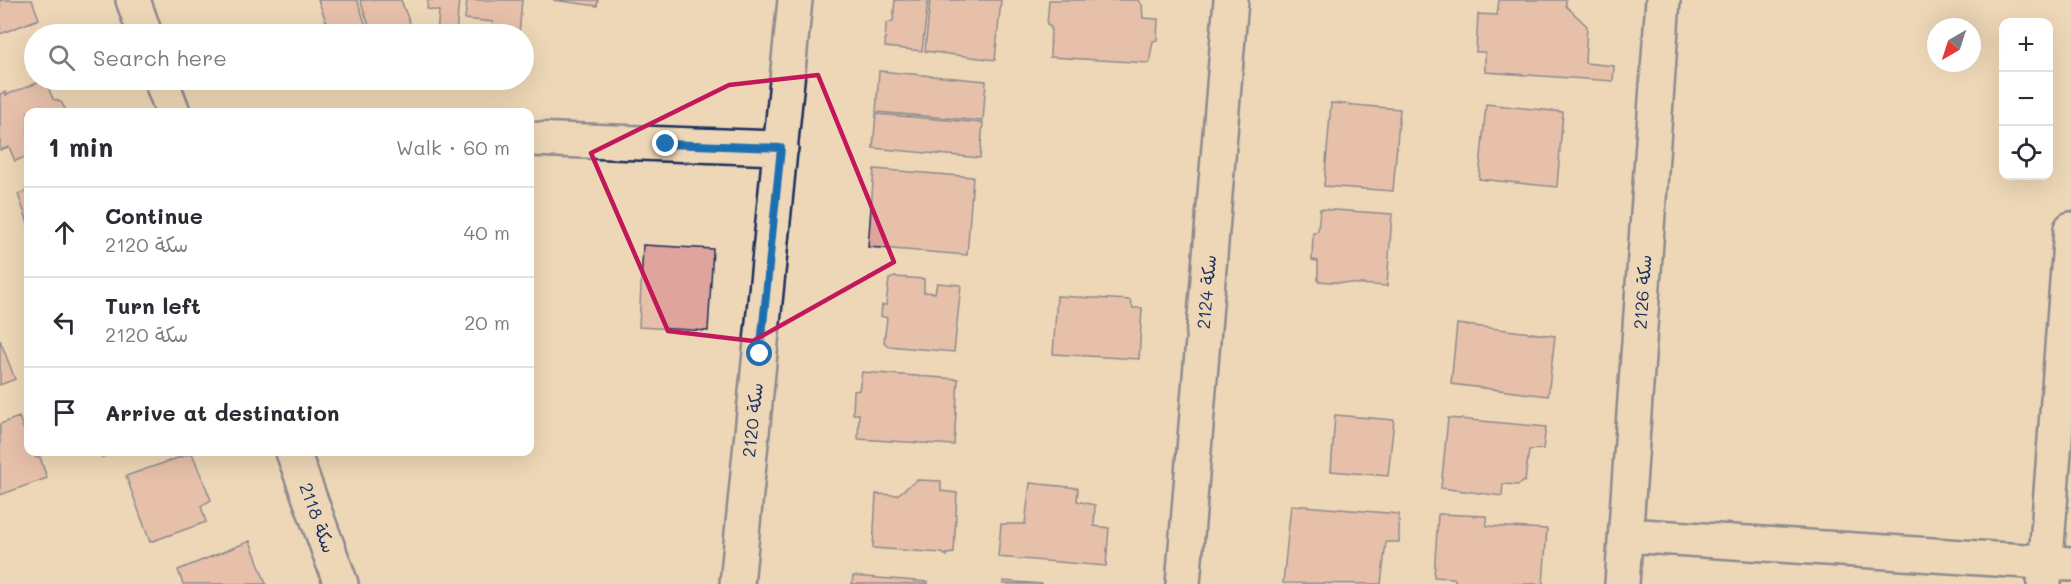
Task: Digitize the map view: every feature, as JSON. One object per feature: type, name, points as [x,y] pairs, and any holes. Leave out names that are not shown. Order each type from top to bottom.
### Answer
[{"type":"street","points":[[133,0],[141,24]]},
{"type":"street","name":"سكة 2120","points":[[737,584],[795,0]]},
{"type":"street","name":"سكة 2124","points":[[1184,584],[1231,0]]},
{"type":"street","name":"سكة 2126","points":[[1622,584],[1664,0]]},
{"type":"street","points":[[165,90],[172,108]]},
{"type":"street","points":[[534,139],[781,148]]},
{"type":"street","points":[[1626,535],[2054,570],[2071,229]]},
{"type":"street","name":"سكة 2118","points":[[294,456],[340,584]]},
{"type":"highlighted area","points":[[818,75],[894,262],[753,341],[668,331],[591,153],[729,85]]},
{"type":"building","points":[[0,0],[32,0],[39,19],[0,34]]},
{"type":"building","points":[[318,0],[357,0],[365,24],[327,24]]},
{"type":"building","points":[[360,0],[401,0],[410,24],[368,24]]},
{"type":"building","points":[[428,0],[459,0],[457,24],[438,24],[439,11],[427,9]]},
{"type":"building","points":[[467,0],[522,0],[520,24],[493,24],[493,22],[465,19]]},
{"type":"building","points":[[553,0],[598,0],[597,6]]},
{"type":"building","points":[[895,0],[928,0],[922,51],[885,47],[886,23],[893,21]]},
{"type":"building","points":[[930,0],[1001,0],[995,60],[925,51]]},
{"type":"building","points":[[1049,0],[1138,0],[1142,5],[1143,18],[1158,19],[1157,40],[1153,41],[1149,63],[1050,57],[1051,27],[1047,25]]},
{"type":"building","points":[[1499,0],[1566,0],[1566,6],[1587,26],[1585,63],[1614,66],[1613,81],[1485,72],[1485,52],[1476,52],[1478,14],[1497,15]]},
{"type":"building","points":[[879,71],[986,81],[983,121],[876,112]]},
{"type":"building","points":[[24,88],[24,90],[49,90],[53,99],[61,102],[65,108],[24,108],[24,158],[15,161],[9,147],[0,150],[0,94],[6,92],[6,95]]},
{"type":"building","points":[[1331,103],[1400,109],[1393,191],[1324,186]]},
{"type":"building","points":[[1486,104],[1563,112],[1557,187],[1479,179]]},
{"type":"building","points":[[876,114],[983,123],[980,158],[873,148]]},
{"type":"building","points":[[874,169],[973,177],[967,255],[868,247]]},
{"type":"building","points":[[24,192],[24,211],[18,194]]},
{"type":"building","points":[[1320,209],[1392,214],[1387,286],[1318,281],[1318,261],[1312,260],[1313,233],[1318,231]]},
{"type":"building","points":[[643,245],[713,249],[708,331],[639,327]]},
{"type":"building","points":[[895,277],[924,279],[924,292],[935,293],[937,283],[961,285],[954,352],[888,346],[884,342],[887,318],[881,316],[882,305],[886,305],[889,279]]},
{"type":"building","points":[[1057,296],[1130,300],[1133,308],[1142,308],[1139,359],[1053,354]]},
{"type":"building","points":[[1457,324],[1555,336],[1548,396],[1451,384]]},
{"type":"building","points":[[0,340],[15,379],[0,385]]},
{"type":"building","points":[[862,372],[958,379],[954,445],[858,439],[859,414],[853,414],[854,391],[859,390]]},
{"type":"building","points":[[1335,415],[1394,420],[1388,476],[1331,471]]},
{"type":"building","points":[[19,417],[24,430],[24,456],[40,457],[47,478],[0,495],[0,424]]},
{"type":"building","points":[[1448,418],[1546,427],[1543,449],[1529,450],[1525,481],[1518,485],[1503,484],[1502,496],[1441,488]]},
{"type":"building","points":[[183,456],[193,456],[211,500],[201,506],[206,522],[150,542],[126,476]]},
{"type":"building","points":[[917,480],[941,481],[941,491],[957,493],[954,553],[947,554],[947,556],[942,553],[873,548],[876,494],[897,495]]},
{"type":"building","points":[[1030,483],[1078,488],[1077,501],[1095,505],[1094,526],[1109,528],[1106,566],[998,557],[1001,524],[1025,524]]},
{"type":"building","points":[[1291,505],[1399,514],[1399,542],[1386,542],[1381,584],[1283,583]]},
{"type":"building","points":[[1438,514],[1486,516],[1487,526],[1547,529],[1543,584],[1457,584],[1454,578],[1434,577]]},
{"type":"building","points":[[250,541],[266,584],[183,584],[178,570]]},
{"type":"building","points":[[853,576],[928,582],[928,584],[852,584]]},
{"type":"building","points":[[1003,581],[1043,584],[1003,584]]},
{"type":"route","points":[[666,144],[781,148],[760,354]]}]
